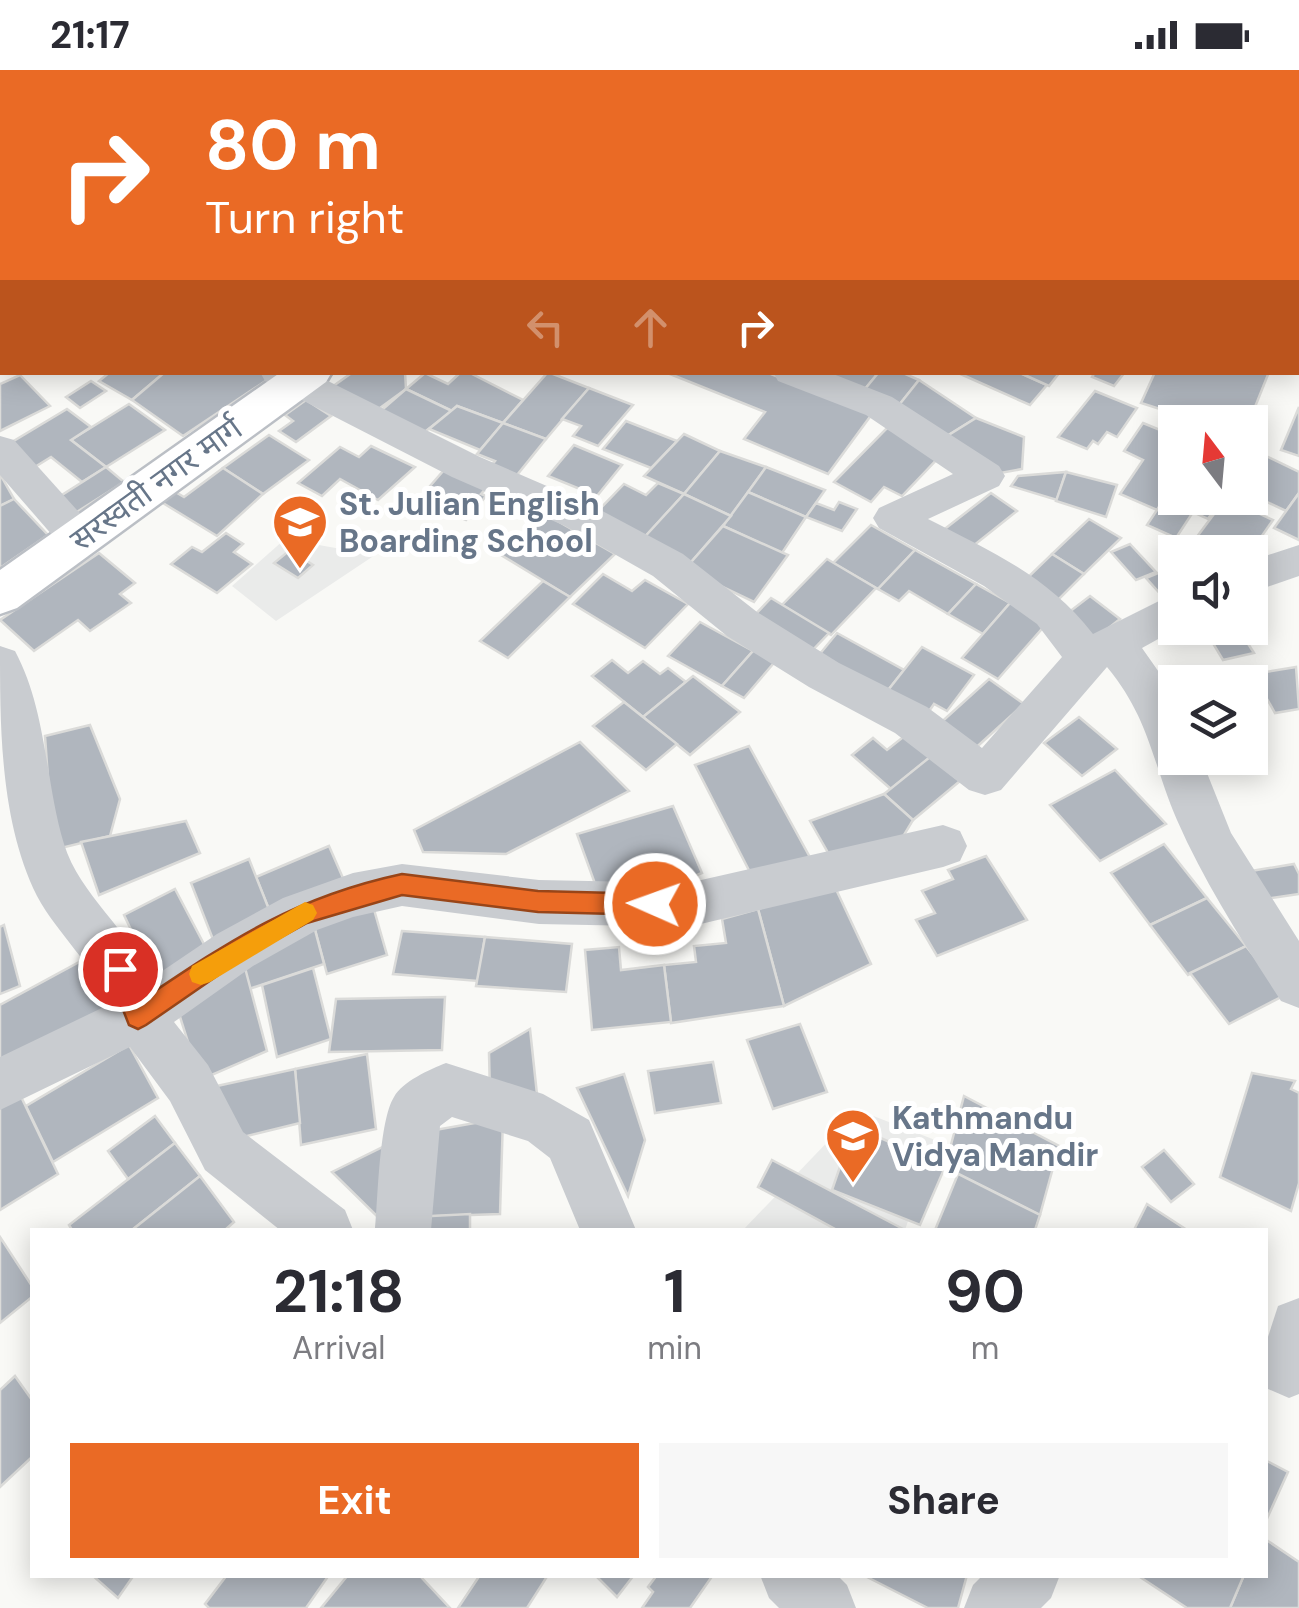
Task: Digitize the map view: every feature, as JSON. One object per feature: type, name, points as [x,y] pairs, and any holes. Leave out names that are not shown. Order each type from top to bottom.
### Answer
[{"type":"main road","name":"सरस्वती नगर मार्ग","points":[[0,595],[80,540],[295,376]]},
{"type":"street","points":[[798,375],[879,406],[985,476],[893,518],[998,575],[1052,612],[1147,683],[1158,704]]},
{"type":"street","points":[[295,376],[466,467],[579,516],[668,565],[742,624],[824,676],[911,720],[985,776],[1099,650],[1158,618]]},
{"type":"street","points":[[0,450],[80,540]]},
{"type":"street","points":[[1268,571],[1299,560]]},
{"type":"street","points":[[0,663],[20,734],[40,843],[56,884],[120,969],[138,1017],[190,1082],[224,1151],[321,1228]]},
{"type":"street","points":[[1183,775],[1228,877],[1299,984]]},
{"type":"street","points":[[0,1084],[138,1017],[235,950],[300,914],[353,896],[402,885],[538,902],[688,905],[943,846]]},
{"type":"street","points":[[403,1228],[414,1112],[446,1088],[543,1120],[570,1139],[607,1228]]},
{"type":"street","points":[[795,1578],[824,1608]]},
{"type":"street","points":[[996,1608],[1025,1578]]},
{"type":"shaded area","name":"St. Julian English Boarding School","points":[[285,539],[375,555],[276,621],[232,586]]},
{"type":"shaded area","name":"Kathmandu Vidya Mandir","points":[[858,1110],[935,1140],[906,1228],[745,1228]]},
{"type":"building","points":[[20,375],[50,406],[0,431],[0,384]]},
{"type":"building","points":[[106,375],[161,375],[132,400],[99,381]]},
{"type":"building","points":[[161,375],[273,376],[183,436],[132,400]]},
{"type":"building","points":[[349,375],[405,375],[406,389],[369,416],[329,389]]},
{"type":"building","points":[[423,375],[448,384],[458,375],[474,375],[523,400],[503,423],[457,406],[452,411],[406,389]]},
{"type":"building","points":[[545,375],[589,388],[546,439],[503,423]]},
{"type":"building","points":[[672,375],[774,375],[872,414],[828,474],[744,439],[765,412]]},
{"type":"building","points":[[825,375],[876,375],[859,396]]},
{"type":"building","points":[[877,375],[908,375],[919,380],[899,405],[860,395]]},
{"type":"building","points":[[963,375],[1025,375],[1047,385],[1030,405]]},
{"type":"building","points":[[1025,375],[1058,375],[1049,386]]},
{"type":"building","points":[[1093,375],[1123,375],[1114,386]]},
{"type":"building","points":[[1154,375],[1268,375],[1256,405],[1158,405],[1158,408],[1141,403]]},
{"type":"building","points":[[919,380],[976,418],[939,441],[899,405]]},
{"type":"building","points":[[91,381],[106,391],[80,408],[66,397]]},
{"type":"building","points":[[589,388],[633,405],[598,446],[573,436],[581,426],[562,419]]},
{"type":"building","points":[[406,389],[452,411],[418,437],[376,415]]},
{"type":"building","points":[[1095,391],[1137,408],[1117,437],[1107,432],[1098,444],[1093,441],[1087,449],[1058,437]]},
{"type":"building","points":[[306,400],[331,416],[296,442],[279,431],[293,421],[285,415]]},
{"type":"building","points":[[129,404],[165,430],[106,467],[71,440]]},
{"type":"building","points":[[457,406],[503,423],[480,450],[429,429]]},
{"type":"building","points":[[1299,407],[1299,456],[1281,450]]},
{"type":"building","points":[[67,409],[91,427],[71,440],[106,467],[82,482],[51,457],[30,470],[2,448]]},
{"type":"building","points":[[976,418],[1024,437],[1022,469],[995,474],[939,441]]},
{"type":"building","points":[[626,421],[677,441],[651,468],[603,449]]},
{"type":"building","points":[[503,423],[546,439],[517,475],[491,466],[495,461],[477,454]]},
{"type":"building","points":[[1143,423],[1158,429],[1157,510],[1120,494],[1143,460],[1124,451]]},
{"type":"building","points":[[887,428],[941,455],[902,496],[884,487],[871,502],[834,482]]},
{"type":"building","points":[[684,434],[720,451],[684,494],[644,476]]},
{"type":"building","points":[[269,435],[309,460],[263,494],[223,468]]},
{"type":"building","points":[[574,445],[622,465],[597,496],[548,476]]},
{"type":"building","points":[[371,446],[415,467],[378,500],[340,479],[322,496],[298,483],[340,447],[359,457]]},
{"type":"building","points":[[720,451],[766,467],[731,516],[684,494]]},
{"type":"building","points":[[1268,457],[1299,472],[1299,493],[1286,511],[1268,502]]},
{"type":"building","points":[[106,467],[124,482],[69,517],[51,502]]},
{"type":"building","points":[[766,467],[825,490],[806,517],[748,492]]},
{"type":"building","points":[[223,468],[263,494],[217,536],[158,500],[172,490],[184,497]]},
{"type":"building","points":[[444,470],[487,487],[481,494],[486,496],[466,520],[418,500]]},
{"type":"building","points":[[1066,472],[1057,500],[1011,486],[1018,476]]},
{"type":"building","points":[[1066,472],[1117,485],[1106,517],[1056,501]]},
{"type":"building","points":[[0,474],[14,499],[0,506]]},
{"type":"building","points":[[658,483],[684,494],[643,539],[593,516],[624,484],[646,495]]},
{"type":"building","points":[[748,492],[806,517],[782,553],[723,526]]},
{"type":"building","points":[[991,493],[1017,511],[963,554],[937,535]]},
{"type":"building","points":[[1299,493],[1299,540],[1274,528]]},
{"type":"building","points":[[684,494],[731,516],[685,569],[640,542]]},
{"type":"building","points":[[14,499],[48,535],[0,568],[0,506]]},
{"type":"building","points":[[839,502],[857,509],[842,531],[806,517],[816,503],[834,510]]},
{"type":"building","points":[[1158,508],[1158,515],[1191,515],[1178,535],[1147,525]]},
{"type":"building","points":[[547,515],[615,554],[570,597],[501,555]]},
{"type":"building","points":[[1213,515],[1262,515],[1273,520],[1263,535],[1198,535]]},
{"type":"building","points":[[1089,519],[1121,538],[1084,574],[1052,554]]},
{"type":"building","points":[[871,525],[915,550],[878,589],[833,563]]},
{"type":"building","points":[[723,526],[788,555],[754,602],[685,569]]},
{"type":"building","points":[[226,533],[243,544],[234,552],[252,564],[217,593],[171,564],[192,547],[202,552]]},
{"type":"building","points":[[1130,544],[1156,572],[1136,580],[1111,552]]},
{"type":"building","points":[[290,550],[313,565],[298,578],[274,563]]},
{"type":"building","points":[[915,550],[976,584],[948,614],[909,591],[899,601],[878,589]]},
{"type":"building","points":[[99,553],[135,583],[120,594],[131,603],[90,631],[78,620],[34,651],[0,620]]},
{"type":"building","points":[[1052,554],[1084,574],[1054,604],[1022,583]]},
{"type":"building","points":[[827,559],[876,588],[831,635],[782,605]]},
{"type":"building","points":[[1158,573],[1158,591],[1146,578]]},
{"type":"building","points":[[603,574],[632,591],[645,580],[688,604],[645,648],[573,604]]},
{"type":"building","points":[[543,581],[570,597],[508,658],[480,641]]},
{"type":"building","points":[[976,584],[1010,603],[983,634],[948,614]]},
{"type":"building","points":[[1090,596],[1120,619],[1091,642],[1060,619]]},
{"type":"building","points":[[771,598],[829,633],[807,656],[749,621]]},
{"type":"building","points":[[1010,603],[1047,623],[998,679],[962,658]]},
{"type":"building","points":[[700,622],[753,651],[722,686],[668,656]]},
{"type":"building","points":[[837,633],[904,670],[882,698],[814,661]]},
{"type":"building","points":[[1214,645],[1249,645],[1254,653],[1223,660]]},
{"type":"building","points":[[922,647],[974,675],[947,711],[934,704],[925,717],[885,694]]},
{"type":"building","points":[[785,650],[744,698],[722,686],[753,651]]},
{"type":"building","points":[[612,660],[628,673],[643,661],[660,674],[668,668],[686,682],[643,717],[592,676]]},
{"type":"building","points":[[1296,667],[1299,709],[1275,713],[1268,701],[1268,672]]},
{"type":"building","points":[[693,676],[740,712],[690,755],[643,717]]},
{"type":"building","points":[[989,679],[1024,704],[970,753],[936,727]]},
{"type":"building","points":[[624,702],[677,744],[646,770],[593,726]]},
{"type":"building","points":[[1079,717],[1117,749],[1082,776],[1044,743]]},
{"type":"building","points":[[90,725],[120,799],[110,836],[53,850],[45,736]]},
{"type":"building","points":[[907,734],[933,755],[891,789],[852,755],[873,738],[887,750]]},
{"type":"building","points":[[580,742],[629,791],[506,854],[423,852],[414,830]]},
{"type":"building","points":[[749,746],[812,861],[755,882],[695,765]]},
{"type":"building","points":[[930,757],[960,781],[913,820],[884,794]]},
{"type":"building","points":[[1115,770],[1166,824],[1100,861],[1050,805]]},
{"type":"building","points":[[884,794],[913,820],[895,850],[835,865],[810,821]]},
{"type":"building","points":[[673,806],[702,873],[640,898],[634,881],[598,892],[577,834]]},
{"type":"building","points":[[186,821],[200,853],[99,895],[81,842]]},
{"type":"building","points":[[1164,844],[1207,898],[1150,925],[1111,873]]},
{"type":"building","points":[[329,846],[346,885],[272,917],[256,877]]},
{"type":"building","points":[[986,856],[1027,920],[937,956],[916,920],[935,913],[922,891],[953,879],[948,870]]},
{"type":"building","points":[[249,859],[272,917],[214,942],[191,883]]},
{"type":"building","points":[[1294,864],[1299,874],[1299,894],[1259,900],[1245,872]]},
{"type":"building","points":[[834,885],[871,964],[784,1006],[758,909]]},
{"type":"building","points":[[175,889],[207,950],[139,986],[127,961],[142,953],[124,915]]},
{"type":"building","points":[[1207,898],[1246,946],[1188,975],[1150,925]]},
{"type":"building","points":[[373,906],[387,955],[327,974],[314,926]]},
{"type":"building","points":[[758,909],[784,1006],[671,1023],[664,965],[696,962],[694,946],[726,943],[722,919]]},
{"type":"building","points":[[4,925],[20,986],[0,994],[0,927]]},
{"type":"building","points":[[314,926],[324,964],[249,989],[241,950]]},
{"type":"building","points":[[402,931],[485,937],[478,981],[393,974]]},
{"type":"building","points":[[485,937],[572,944],[566,992],[476,986]]},
{"type":"building","points":[[1246,946],[1285,995],[1229,1024],[1190,973]]},
{"type":"building","points":[[619,947],[621,970],[664,965],[671,1022],[592,1030],[585,950]]},
{"type":"building","points":[[83,960],[111,1016],[0,1073],[0,1005]]},
{"type":"building","points":[[244,964],[267,1051],[200,1080],[175,1001]]},
{"type":"building","points":[[313,968],[331,1039],[277,1057],[262,985]]},
{"type":"building","points":[[445,997],[442,1050],[329,1052],[336,999]]},
{"type":"building","points":[[800,1024],[827,1092],[773,1109],[747,1040]]},
{"type":"building","points":[[530,1029],[539,1113],[490,1094],[489,1053]]},
{"type":"building","points":[[129,1045],[158,1098],[53,1162],[26,1106]]},
{"type":"building","points":[[367,1054],[376,1129],[301,1145],[295,1069]]},
{"type":"building","points":[[713,1062],[721,1103],[655,1113],[648,1071]]},
{"type":"building","points":[[295,1069],[300,1123],[235,1139],[217,1086]]},
{"type":"building","points":[[1252,1073],[1295,1081],[1291,1089],[1299,1093],[1299,1183],[1291,1211],[1220,1177]]},
{"type":"building","points":[[624,1074],[645,1140],[628,1196],[577,1088]]},
{"type":"building","points":[[14,1082],[58,1174],[0,1210],[0,1090]]},
{"type":"building","points":[[964,1096],[1059,1146],[1040,1215],[945,1167]]},
{"type":"building","points":[[155,1116],[175,1143],[128,1179],[108,1151]]},
{"type":"building","points":[[503,1118],[500,1214],[412,1217],[418,1133]]},
{"type":"building","points":[[854,1126],[945,1167],[920,1225],[832,1190]]},
{"type":"building","points":[[405,1136],[386,1225],[332,1172]]},
{"type":"building","points":[[175,1143],[200,1176],[135,1228],[69,1225]]},
{"type":"building","points":[[1164,1150],[1194,1184],[1171,1202],[1142,1167]]},
{"type":"building","points":[[772,1160],[901,1228],[833,1228],[758,1187]]},
{"type":"building","points":[[958,1174],[1040,1215],[1036,1228],[936,1228]]},
{"type":"building","points":[[200,1176],[234,1222],[227,1228],[135,1228]]},
{"type":"building","points":[[1147,1204],[1184,1228],[1135,1228]]},
{"type":"building","points":[[470,1214],[470,1228],[411,1228],[412,1217]]},
{"type":"building","points":[[0,1237],[30,1283],[30,1299],[0,1323]]},
{"type":"building","points":[[15,1376],[30,1397],[30,1459],[0,1487],[0,1390]]},
{"type":"building","points":[[1268,1462],[1288,1472],[1268,1516]]},
{"type":"building","points":[[1268,1541],[1299,1562],[1299,1608],[1230,1608],[1243,1578],[1268,1578]]},
{"type":"building","points":[[95,1578],[132,1578],[118,1598]]},
{"type":"building","points":[[225,1578],[327,1578],[306,1608],[209,1608],[205,1604]]},
{"type":"building","points":[[346,1578],[422,1578],[450,1608],[321,1608]]},
{"type":"building","points":[[478,1578],[546,1578],[527,1608],[458,1608]]},
{"type":"building","points":[[598,1578],[632,1578],[617,1597]]},
{"type":"building","points":[[655,1578],[711,1578],[690,1608],[642,1608],[653,1592],[648,1587]]},
{"type":"building","points":[[869,1578],[966,1578],[958,1608],[928,1608]]},
{"type":"building","points":[[1142,1578],[1243,1578],[1230,1608],[1187,1608]]},
{"type":"slow traffic","points":[[201,974],[235,950],[305,913]]},
{"type":"place","name":"St. Julian English Boarding School","points":[[300,571]]},
{"type":"place","name":"Kathmandu Vidya Mandir","points":[[853,1185]]},
{"type":"route","points":[[120,969],[138,1017],[235,950],[300,914],[377,890],[402,885],[538,902],[655,904]]}]
